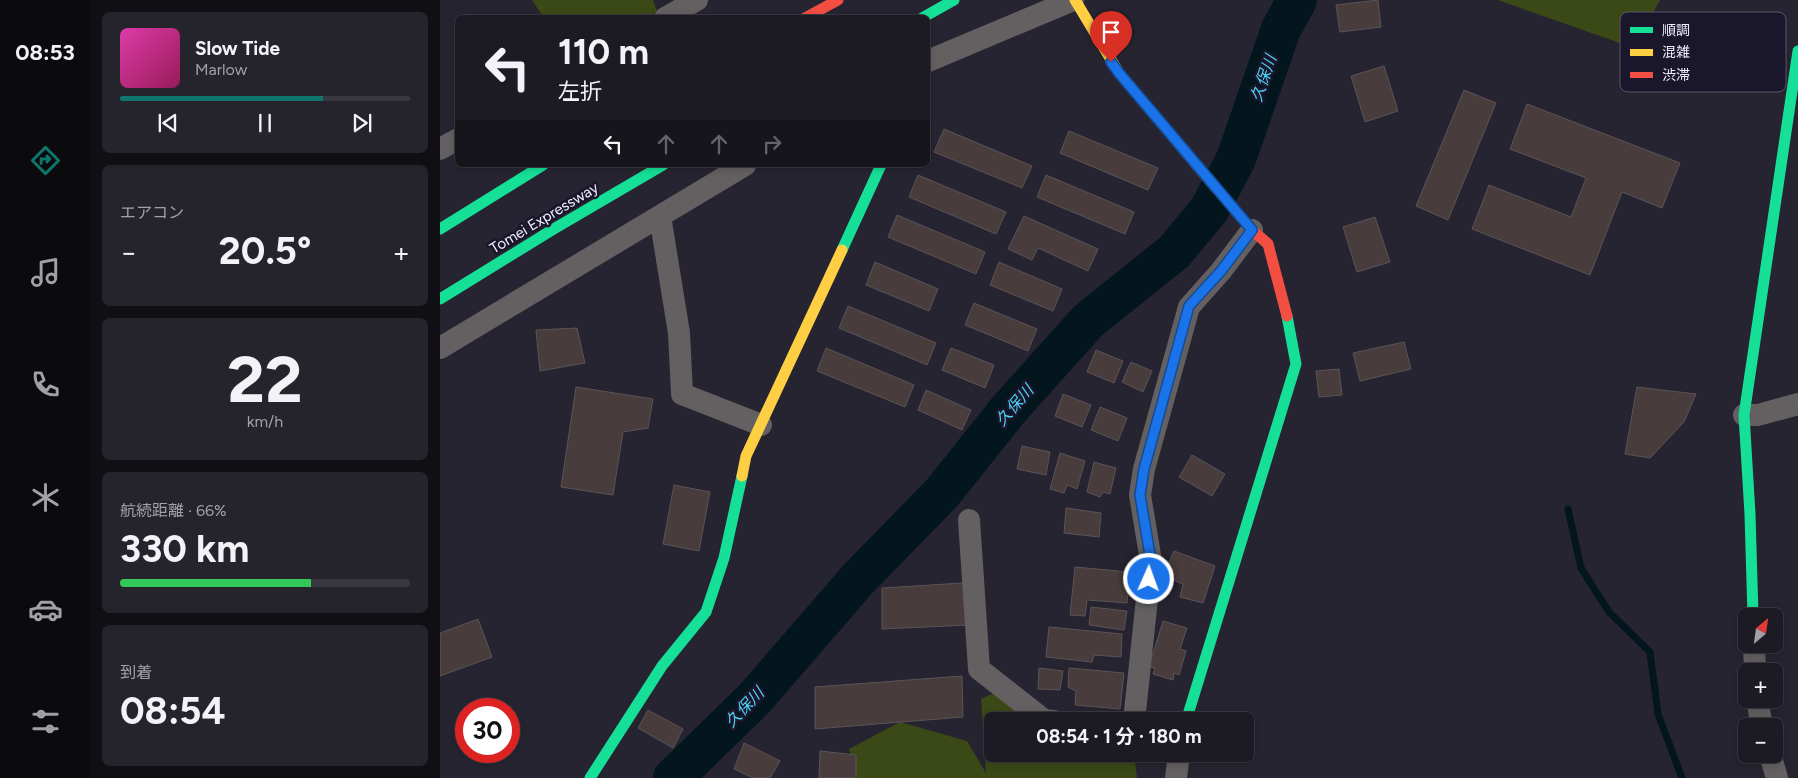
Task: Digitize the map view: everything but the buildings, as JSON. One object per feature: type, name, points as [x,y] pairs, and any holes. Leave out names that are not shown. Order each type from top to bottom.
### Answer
[{"type":"main road","points":[[810,15],[838,0]]},
{"type":"main road","points":[[927,15],[954,0]]},
{"type":"main road","points":[[1074,0],[1119,73],[1252,230],[1268,244],[1288,320],[1296,364],[1189,712]]},
{"type":"main road","points":[[1753,608],[1750,514],[1744,415],[1798,50]]},
{"type":"main road","points":[[440,229],[540,167]]},
{"type":"main road","name":"Tomei Expressway","points":[[440,299],[660,167]]},
{"type":"main road","points":[[590,778],[662,666],[706,612],[724,558],[746,456],[880,167]]},
{"type":"street","points":[[671,15],[697,0]]},
{"type":"street","points":[[930,60],[1074,0]]},
{"type":"street","points":[[440,149],[455,141]]},
{"type":"street","points":[[440,348],[742,167]]},
{"type":"street","points":[[660,216],[679,332],[682,394],[761,425]]},
{"type":"street","points":[[1135,712],[1151,561],[1140,495],[1144,469],[1189,306],[1221,271],[1252,230]]},
{"type":"street","points":[[1744,415],[1758,415],[1798,404]]},
{"type":"street","points":[[969,520],[979,669],[1034,712]]},
{"type":"street","points":[[1176,778],[1178,762]]},
{"type":"street","points":[[1773,763],[1777,778]]},
{"type":"green space","points":[[532,0],[653,0],[657,12],[650,15],[542,15]]},
{"type":"green space","points":[[1498,0],[1660,0],[1654,12],[1620,12],[1620,43]]},
{"type":"green space","points":[[996,692],[1017,712],[984,712],[984,743],[981,699]]},
{"type":"green space","points":[[900,722],[967,741],[986,773],[985,762],[1135,762],[1137,778],[856,778],[849,749]]},
{"type":"waterway","name":"久保川","points":[[673,778],[755,698],[858,579],[942,493],[1009,409],[1088,321],[1174,252],[1209,210],[1236,159],[1281,29],[1297,0]]},
{"type":"waterway","points":[[1568,509],[1581,568],[1609,612],[1650,652],[1658,714],[1682,778]]},
{"type":"traffic: fast","points":[[927,15],[954,0]]},
{"type":"traffic: fast","points":[[1753,608],[1750,514],[1744,415],[1798,51]]},
{"type":"traffic: fast","points":[[440,229],[540,167]]},
{"type":"traffic: fast","points":[[440,299],[660,167]]},
{"type":"traffic: fast","points":[[842,250],[880,167]]},
{"type":"traffic: fast","points":[[1189,712],[1296,364],[1287,316]]},
{"type":"traffic: fast","points":[[590,778],[662,666],[706,612],[724,558],[742,476]]},
{"type":"traffic: slow","points":[[1075,0],[1119,73],[1215,187]]},
{"type":"traffic: slow","points":[[742,476],[746,456],[842,250]]},
{"type":"traffic: jam","points":[[810,15],[838,0]]},
{"type":"traffic: jam","points":[[1215,187],[1252,230],[1268,244],[1287,316]]},
{"type":"route","points":[[1111,62],[1252,230],[1221,271],[1189,306],[1144,469],[1140,495],[1151,561],[1149,579]]}]
